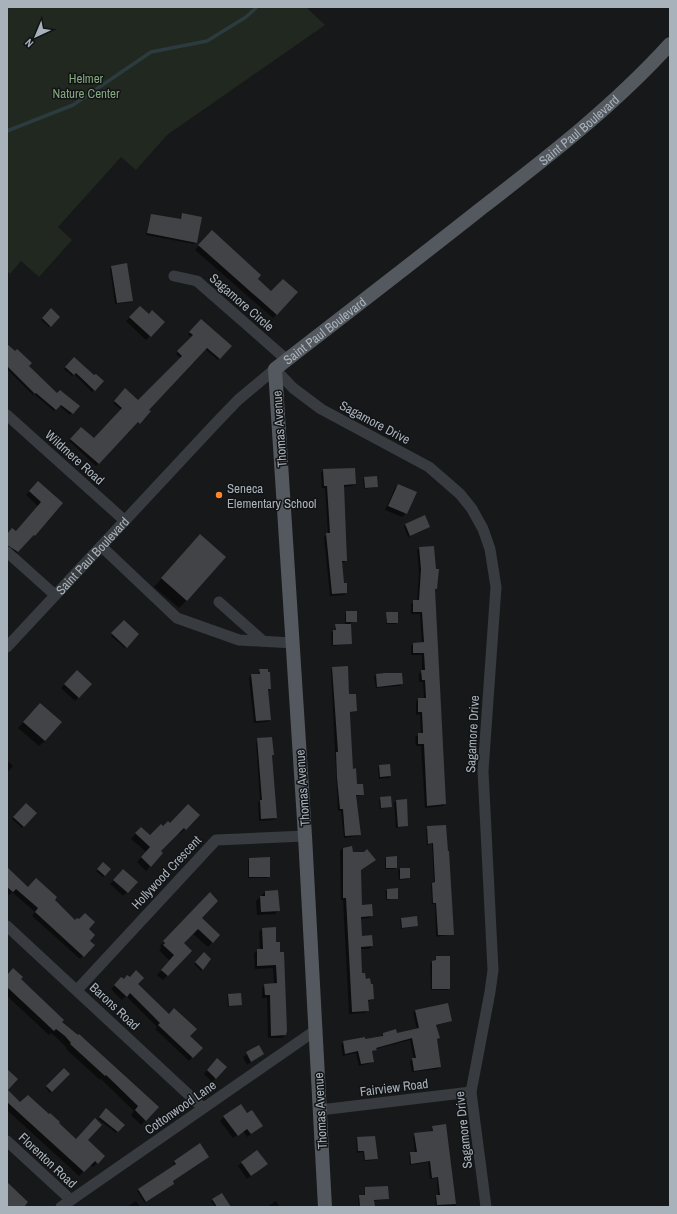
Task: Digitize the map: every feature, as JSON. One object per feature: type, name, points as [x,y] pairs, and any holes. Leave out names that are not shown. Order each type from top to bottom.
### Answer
[{"type":"main road","name":"Saint Paul Boulevard","points":[[275,369],[502,193],[598,116],[648,68],[670,44]]},
{"type":"main road","name":"Thomas Avenue","points":[[275,369],[305,836],[325,1207]]},
{"type":"street","name":"Sagamore Circle","points":[[174,276],[197,281],[287,360]]},
{"type":"street","name":"Saint Paul Boulevard","points":[[7,647],[124,520],[238,400],[275,369]]},
{"type":"street","name":"Sagamore Drive","points":[[275,369],[293,388],[321,409],[414,458],[444,479],[472,509],[483,529],[490,549],[494,568],[496,599],[483,771],[493,970],[470,1092],[486,1207]]},
{"type":"street","name":"Wildmere Road","points":[[7,415],[124,520]]},
{"type":"street","points":[[101,546],[178,618],[239,640],[293,643]]},
{"type":"street","points":[[7,552],[55,595]]},
{"type":"street","points":[[219,602],[262,641]]},
{"type":"street","name":"Hollywood Crescent","points":[[77,990],[216,840],[305,836]]},
{"type":"street","name":"Barons Road","points":[[7,926],[203,1108]]},
{"type":"street","name":"Cottonwood Lane","points":[[61,1207],[316,1030]]},
{"type":"street","name":"Fairview Road","points":[[320,1110],[470,1092]]},
{"type":"street","name":"Florenton Road","points":[[7,1141],[71,1200]]},
{"type":"green space","name":"Helmer Nature Center","points":[[7,7],[306,7],[325,25],[167,135],[136,170],[121,157],[58,227],[72,240],[39,277],[21,261],[10,274],[7,271]]},
{"type":"building","points":[[182,213],[202,217],[197,243],[147,233],[151,214],[181,219]]},
{"type":"building","points":[[212,230],[261,275],[258,279],[271,291],[283,279],[298,292],[277,315],[198,245]]},
{"type":"building","points":[[127,263],[133,301],[117,303],[111,266]]},
{"type":"building","points":[[140,306],[149,314],[152,310],[165,322],[151,337],[129,317]]},
{"type":"building","points":[[51,308],[60,317],[51,327],[42,318]]},
{"type":"building","points":[[201,319],[232,346],[220,359],[207,348],[149,410],[151,411],[140,424],[138,422],[99,464],[70,439],[81,427],[94,438],[122,408],[114,401],[125,388],[138,400],[182,356],[177,351],[193,335],[189,332]]},
{"type":"building","points":[[7,344],[15,351],[17,349],[32,363],[29,366],[57,393],[60,390],[80,406],[73,414],[61,405],[56,410],[36,393],[35,394],[7,366]]},
{"type":"building","points":[[74,357],[94,375],[96,374],[104,381],[95,391],[76,373],[74,375],[65,367]]},
{"type":"building","points":[[355,468],[356,484],[344,485],[347,561],[342,561],[344,583],[347,583],[347,593],[332,594],[326,533],[330,533],[327,486],[324,486],[323,469]]},
{"type":"building","points":[[377,476],[378,487],[365,488],[364,477]]},
{"type":"building","points":[[38,481],[63,503],[35,536],[34,535],[18,552],[7,545],[7,534],[12,528],[16,531],[41,502],[29,491]]},
{"type":"building","points":[[398,484],[417,492],[407,514],[388,506]]},
{"type":"building","points":[[425,515],[430,527],[410,536],[405,524]]},
{"type":"building","name":"Seneca Elementary School","points":[[200,534],[226,557],[187,601],[161,578]]},
{"type":"building","points":[[434,546],[436,569],[439,569],[437,589],[435,589],[446,804],[427,806],[424,744],[418,744],[418,733],[423,733],[422,712],[418,712],[418,698],[426,698],[425,680],[422,680],[421,670],[425,670],[424,653],[413,653],[413,643],[424,642],[422,612],[413,612],[413,600],[419,600],[421,569],[419,547]]},
{"type":"building","points":[[346,611],[357,611],[357,622],[346,622]]},
{"type":"building","points":[[386,612],[398,612],[398,623],[387,623]]},
{"type":"building","points":[[124,620],[139,634],[127,648],[111,633]]},
{"type":"building","points":[[335,624],[351,624],[352,644],[333,645],[333,630],[336,630]]},
{"type":"building","points":[[348,666],[349,694],[356,694],[357,711],[350,712],[353,769],[356,768],[357,784],[363,784],[364,795],[356,795],[361,835],[345,836],[343,809],[340,809],[337,778],[336,752],[338,752],[332,667]]},
{"type":"building","points":[[259,669],[268,669],[268,672],[270,672],[271,689],[268,689],[271,720],[256,721],[251,674],[260,674]]},
{"type":"building","points":[[77,670],[92,684],[79,698],[64,684]]},
{"type":"building","points":[[402,673],[403,684],[377,687],[376,674]]},
{"type":"building","points":[[40,703],[62,722],[45,741],[23,722]]},
{"type":"building","points":[[272,737],[277,818],[261,819],[260,800],[262,800],[257,738]]},
{"type":"building","points":[[390,764],[391,776],[380,777],[379,765]]},
{"type":"building","points":[[391,796],[392,807],[381,808],[380,797]]},
{"type":"building","points":[[407,799],[408,826],[398,827],[396,800]]},
{"type":"building","points":[[26,803],[37,813],[24,827],[13,817]]},
{"type":"building","points":[[188,804],[200,815],[186,830],[184,828],[161,851],[163,853],[151,867],[141,857],[150,847],[135,833],[141,827],[150,835],[161,824],[163,826],[168,821],[170,823]]},
{"type":"building","points":[[446,825],[454,935],[438,935],[436,903],[433,903],[432,883],[435,882],[433,843],[428,844],[427,826]]},
{"type":"building","points":[[352,846],[353,852],[364,852],[367,849],[376,860],[361,870],[362,905],[372,904],[373,916],[361,917],[362,936],[372,935],[373,946],[361,947],[362,973],[365,973],[366,979],[370,978],[371,984],[373,984],[374,999],[368,1000],[369,1011],[352,1012],[346,898],[343,898],[343,848]]},
{"type":"building","points":[[397,856],[397,868],[386,868],[386,857]]},
{"type":"building","points":[[270,857],[270,877],[249,877],[249,858]]},
{"type":"building","points":[[103,862],[111,869],[105,876],[97,869]]},
{"type":"building","points":[[7,867],[28,887],[36,878],[57,897],[55,900],[75,920],[77,918],[79,919],[85,913],[95,922],[89,929],[95,935],[90,941],[95,945],[84,957],[35,912],[38,908],[16,889],[13,892],[7,887]]},
{"type":"building","points":[[400,868],[410,868],[410,878],[400,879]]},
{"type":"building","points":[[123,869],[138,882],[128,893],[113,880]]},
{"type":"building","points":[[398,888],[398,899],[387,899],[387,889]]},
{"type":"building","points":[[278,890],[280,911],[261,912],[260,896],[265,896],[265,891]]},
{"type":"building","points":[[210,892],[218,901],[202,918],[220,935],[213,943],[198,929],[184,943],[192,951],[168,976],[161,970],[174,955],[163,945],[165,943],[163,941]]},
{"type":"building","points":[[417,916],[418,926],[402,928],[401,918]]},
{"type":"building","points":[[276,927],[276,942],[280,942],[280,952],[284,952],[287,1031],[286,1035],[271,1036],[270,995],[265,995],[264,984],[277,983],[276,965],[257,966],[257,949],[263,949],[262,928]]},
{"type":"building","points":[[204,952],[211,959],[203,970],[195,962]]},
{"type":"building","points":[[436,956],[450,956],[450,989],[432,989],[432,961],[436,960]]},
{"type":"building","points":[[13,968],[23,977],[21,979],[64,1020],[62,1022],[78,1035],[79,1034],[159,1107],[146,1121],[135,1110],[138,1106],[106,1075],[105,1076],[70,1044],[71,1043],[65,1036],[56,1029],[54,1031],[7,987],[7,975]]},
{"type":"building","points":[[136,970],[144,978],[138,984],[169,1014],[174,1008],[197,1029],[190,1036],[203,1048],[193,1058],[158,1025],[160,1023],[130,993],[127,997],[114,985],[121,977],[124,979],[127,975],[130,977]]},
{"type":"building","points":[[241,993],[242,1005],[229,1006],[228,994]]},
{"type":"building","points":[[448,1003],[452,1021],[436,1025],[440,1038],[437,1039],[441,1067],[414,1071],[412,1058],[416,1058],[412,1038],[376,1048],[377,1050],[372,1051],[374,1062],[361,1064],[358,1051],[345,1054],[343,1041],[365,1037],[365,1039],[383,1036],[383,1033],[396,1029],[397,1033],[419,1028],[415,1010]]},
{"type":"building","points":[[259,1045],[264,1054],[251,1062],[246,1052]]},
{"type":"building","points":[[217,1058],[227,1067],[216,1079],[207,1070]]},
{"type":"building","points":[[64,1068],[70,1074],[52,1092],[46,1086]]},
{"type":"building","points":[[7,1069],[18,1079],[8,1090],[20,1102],[28,1095],[60,1122],[59,1123],[76,1139],[95,1118],[102,1125],[88,1140],[105,1156],[98,1164],[95,1161],[84,1172],[7,1102]]},
{"type":"building","points":[[241,1104],[247,1113],[252,1110],[263,1126],[251,1134],[247,1129],[238,1136],[223,1116]]},
{"type":"building","points":[[106,1108],[125,1125],[118,1132],[99,1117]]},
{"type":"building","points":[[446,1124],[456,1204],[437,1205],[436,1195],[440,1195],[438,1177],[432,1178],[430,1161],[411,1164],[410,1152],[417,1152],[414,1133],[433,1131],[432,1126]]},
{"type":"building","points":[[375,1136],[378,1159],[365,1160],[364,1151],[358,1151],[357,1137]]},
{"type":"building","points":[[200,1143],[209,1157],[173,1181],[174,1184],[146,1202],[138,1189],[176,1164],[174,1161]]},
{"type":"building","points":[[257,1150],[268,1164],[251,1176],[241,1162]]},
{"type":"building","points":[[7,1182],[28,1202],[24,1207],[7,1207]]},
{"type":"building","points":[[388,1186],[389,1199],[374,1200],[375,1207],[360,1207],[359,1195],[365,1195],[365,1187]]},
{"type":"building","points":[[222,1193],[231,1207],[217,1207],[212,1199]]},
{"type":"waterway","points":[[7,131],[73,105],[151,52],[207,41],[246,17],[257,7]]},
{"type":"place","name":"Seneca Elementary School","points":[[219,495]]}]
